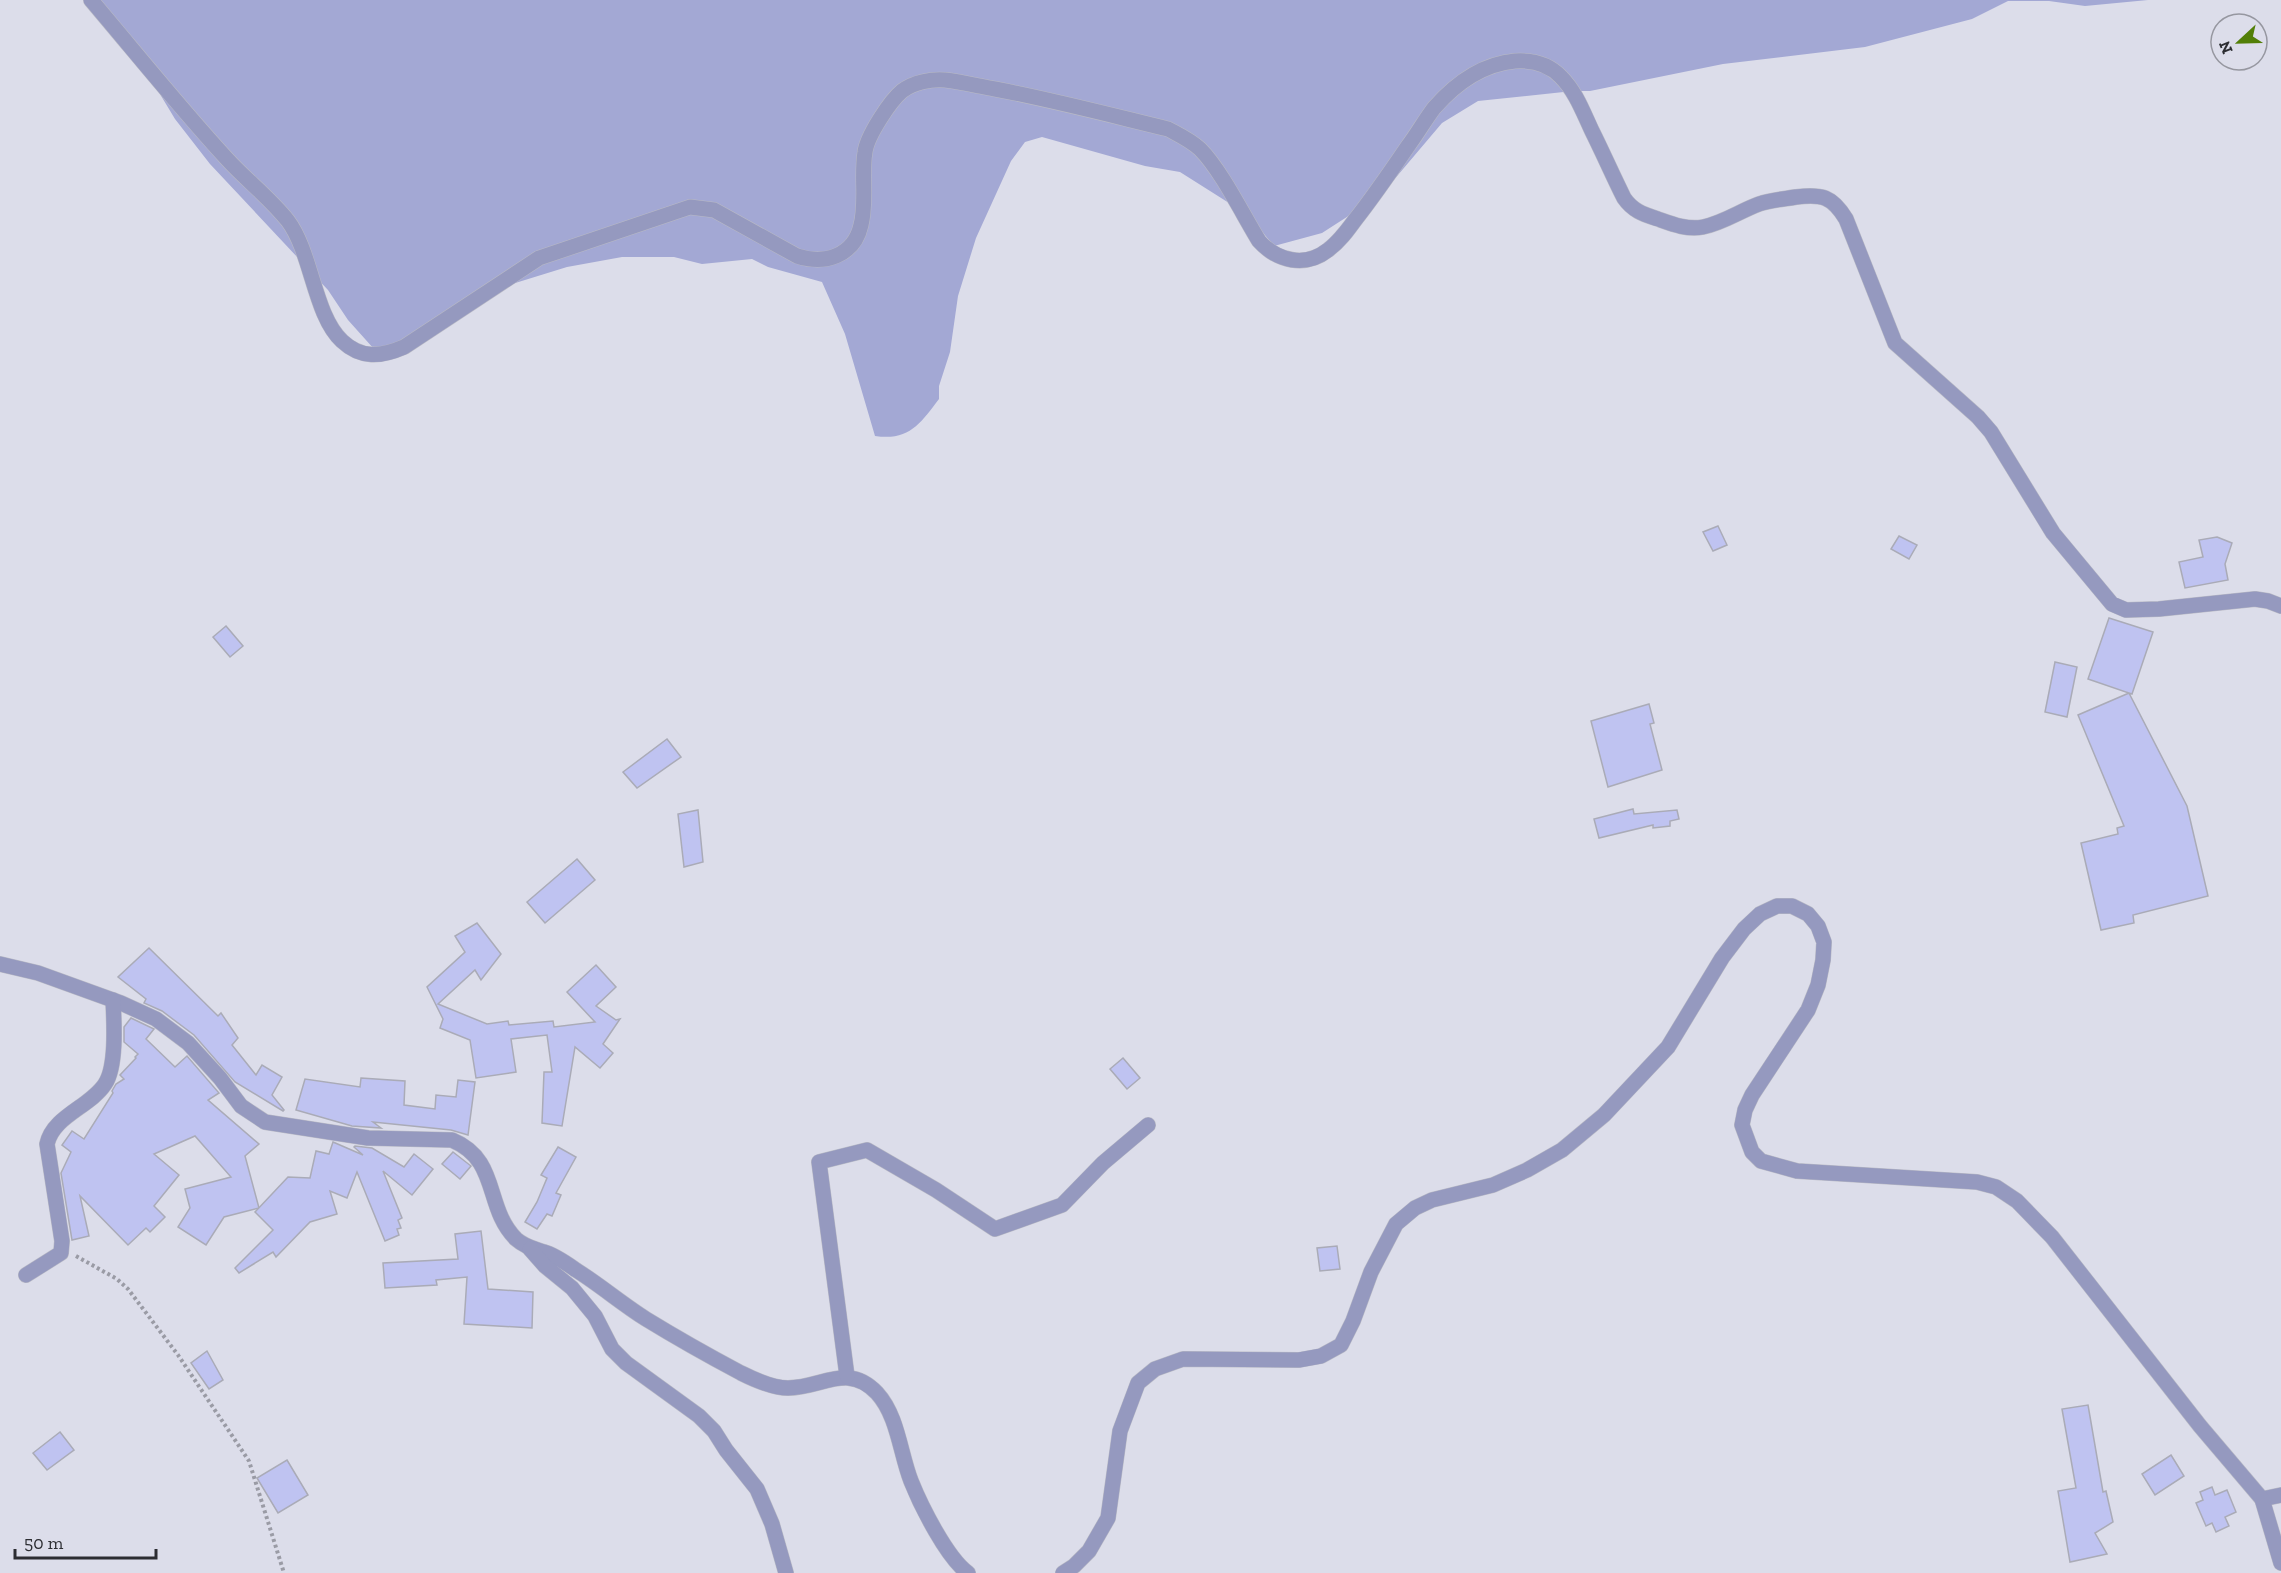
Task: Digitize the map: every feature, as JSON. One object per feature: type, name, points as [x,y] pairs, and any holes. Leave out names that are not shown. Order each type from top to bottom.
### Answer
[{"type":"street","points":[[91,0],[225,158],[287,221],[303,249],[332,329],[355,351],[370,356],[386,355],[404,347],[539,258],[690,207],[714,210],[797,256],[810,260],[835,258],[855,241],[861,224],[864,160],[868,141],[896,97],[915,84],[944,80],[1037,97],[1168,129],[1185,138],[1211,162],[1259,241],[1267,250],[1279,258],[1293,261],[1311,259],[1326,252],[1336,243],[1377,192],[1434,109],[1463,82],[1483,69],[1503,63],[1525,61],[1544,65],[1559,75],[1573,91],[1624,198],[1634,210],[1666,222],[1693,228],[1713,224],[1774,200],[1812,195],[1831,200],[1839,207],[1846,219],[1895,343],[1978,417],[1991,432],[2053,533],[2112,604],[2126,610],[2159,609],[2255,599],[2281,606]]},
{"type":"street","points":[[1063,1573],[1089,1551],[1108,1518],[1120,1431],[1138,1383],[1155,1369],[1183,1359],[1299,1360],[1321,1356],[1341,1344],[1353,1321],[1371,1272],[1396,1224],[1415,1208],[1432,1200],[1493,1185],[1527,1170],[1562,1150],[1604,1115],[1668,1047],[1722,958],[1744,929],[1760,914],[1777,906],[1792,906],[1808,914],[1818,926],[1824,942],[1823,960],[1818,985],[1808,1010],[1752,1095],[1745,1110],[1742,1125],[1752,1152],[1761,1161],[1797,1171],[1977,1182],[1996,1187],[2010,1196],[2052,1237],[2200,1426],[2262,1499],[2281,1563]]},
{"type":"street","points":[[0,964],[38,973],[113,1000],[156,1019],[188,1043],[220,1078],[241,1106],[265,1122],[368,1138],[452,1140],[463,1144],[482,1164],[504,1224],[516,1239],[572,1288],[595,1316],[612,1349],[626,1363],[699,1416],[714,1431],[757,1489],[772,1524],[786,1573]]},
{"type":"street","points":[[26,1275],[61,1253],[47,1144],[56,1126],[100,1090],[107,1080],[114,1040],[113,1000]]},
{"type":"street","points":[[847,1376],[819,1162],[867,1150],[936,1190],[995,1229],[1062,1205],[1103,1163],[1148,1125]]},
{"type":"street","points":[[530,1249],[546,1252],[645,1318],[743,1374],[763,1382],[789,1388],[847,1376],[863,1381],[877,1393],[886,1407],[911,1482],[944,1546],[960,1568],[968,1573]]},
{"type":"street","points":[[2262,1499],[2281,1495]]},
{"type":"path","points":[[62,1248],[117,1279],[128,1288],[178,1355],[249,1461],[284,1573]]},
{"type":"shaded area","points":[[93,0],[2148,0],[2085,6],[2049,1],[2008,1],[1972,19],[1865,47],[1723,64],[1590,91],[1478,101],[1442,123],[1381,195],[1322,233],[1274,246],[1248,215],[1180,172],[1145,166],[1042,137],[1025,142],[1011,161],[976,238],[958,296],[950,352],[939,386],[939,399],[913,429],[897,436],[887,437],[875,436],[845,334],[822,282],[768,267],[752,259],[702,264],[674,257],[622,257],[567,267],[499,288],[407,344],[374,349],[348,320],[328,290],[210,164],[175,119],[122,31]]},
{"type":"building","points":[[1718,526],[1727,545],[1713,551],[1703,532]]},
{"type":"building","points":[[1899,536],[1917,545],[1909,559],[1891,549]]},
{"type":"building","points":[[2217,537],[2232,543],[2225,564],[2228,580],[2185,588],[2179,562],[2203,557],[2199,540]]},
{"type":"building","points":[[2109,618],[2153,632],[2132,694],[2088,679]]},
{"type":"building","points":[[226,626],[243,646],[230,657],[213,637]]},
{"type":"building","points":[[2055,662],[2077,667],[2067,717],[2045,712]]},
{"type":"building","points":[[2129,693],[2187,806],[2208,896],[2133,915],[2134,923],[2101,930],[2081,843],[2118,834],[2117,828],[2124,826],[2078,715]]},
{"type":"building","points":[[1649,704],[1654,723],[1650,724],[1662,770],[1608,787],[1591,721]]},
{"type":"building","points":[[667,739],[681,757],[637,788],[623,772]]},
{"type":"building","points":[[1633,809],[1634,814],[1677,810],[1679,819],[1670,821],[1670,826],[1653,828],[1653,825],[1599,838],[1594,819]]},
{"type":"building","points":[[698,810],[703,862],[684,867],[678,814]]},
{"type":"building","points":[[577,859],[595,880],[545,923],[527,902]]},
{"type":"building","points":[[477,923],[501,954],[481,980],[475,970],[438,1004],[487,1024],[508,1021],[509,1025],[553,1021],[554,1027],[595,1022],[567,992],[596,965],[616,987],[596,1006],[616,1020],[620,1019],[603,1044],[613,1053],[600,1068],[575,1047],[562,1126],[542,1123],[544,1072],[552,1072],[547,1035],[511,1039],[516,1072],[476,1078],[470,1040],[440,1028],[443,1019],[427,987],[465,952],[455,936]]},
{"type":"building","points":[[149,948],[218,1016],[221,1013],[238,1038],[232,1045],[256,1075],[262,1065],[282,1077],[272,1095],[283,1111],[235,1082],[194,1035],[162,1011],[144,1003],[146,999],[118,977]]},
{"type":"building","points":[[131,1018],[154,1029],[146,1039],[175,1067],[187,1056],[219,1093],[208,1100],[259,1144],[245,1156],[259,1208],[224,1217],[206,1245],[178,1227],[190,1208],[185,1189],[231,1177],[195,1136],[154,1154],[179,1175],[154,1206],[165,1217],[150,1232],[146,1228],[128,1245],[80,1196],[89,1236],[72,1240],[61,1173],[71,1152],[62,1145],[72,1131],[84,1139],[113,1093],[116,1084],[124,1079],[120,1075],[136,1058],[138,1054],[124,1042],[124,1027]]},
{"type":"building","points":[[1123,1058],[1140,1078],[1127,1089],[1110,1069]]},
{"type":"building","points":[[361,1078],[405,1081],[404,1105],[435,1109],[436,1095],[456,1097],[458,1080],[475,1082],[468,1135],[451,1130],[373,1122],[381,1128],[352,1126],[296,1110],[305,1079],[360,1087]]},
{"type":"building","points":[[333,1142],[363,1155],[355,1146],[372,1148],[404,1167],[414,1154],[433,1169],[412,1195],[383,1171],[402,1218],[398,1220],[401,1228],[397,1229],[399,1235],[385,1241],[357,1172],[347,1198],[330,1191],[337,1214],[310,1222],[276,1257],[273,1252],[239,1273],[235,1268],[273,1230],[255,1212],[288,1177],[310,1178],[316,1151],[329,1154]]},
{"type":"building","points":[[558,1147],[576,1157],[556,1193],[561,1195],[552,1216],[547,1214],[537,1229],[525,1222],[547,1178],[541,1175]]},
{"type":"building","points":[[453,1152],[471,1166],[460,1179],[442,1164]]},
{"type":"building","points":[[481,1231],[488,1289],[533,1292],[532,1328],[464,1324],[467,1277],[436,1280],[437,1285],[385,1288],[383,1263],[458,1259],[455,1234]]},
{"type":"building","points":[[1337,1246],[1340,1269],[1320,1271],[1317,1248]]},
{"type":"building","points":[[207,1351],[223,1380],[209,1389],[191,1363]]},
{"type":"building","points":[[2088,1405],[2103,1492],[2106,1491],[2113,1522],[2095,1533],[2107,1554],[2070,1562],[2058,1491],[2076,1488],[2062,1409]]},
{"type":"building","points":[[60,1432],[74,1450],[47,1470],[33,1453]]},
{"type":"building","points":[[2171,1455],[2184,1476],[2155,1495],[2142,1474]]},
{"type":"building","points":[[287,1460],[308,1495],[278,1513],[257,1478]]},
{"type":"building","points":[[2212,1487],[2215,1495],[2227,1490],[2236,1512],[2225,1517],[2229,1526],[2216,1532],[2212,1523],[2206,1526],[2196,1503],[2203,1500],[2200,1492]]}]
